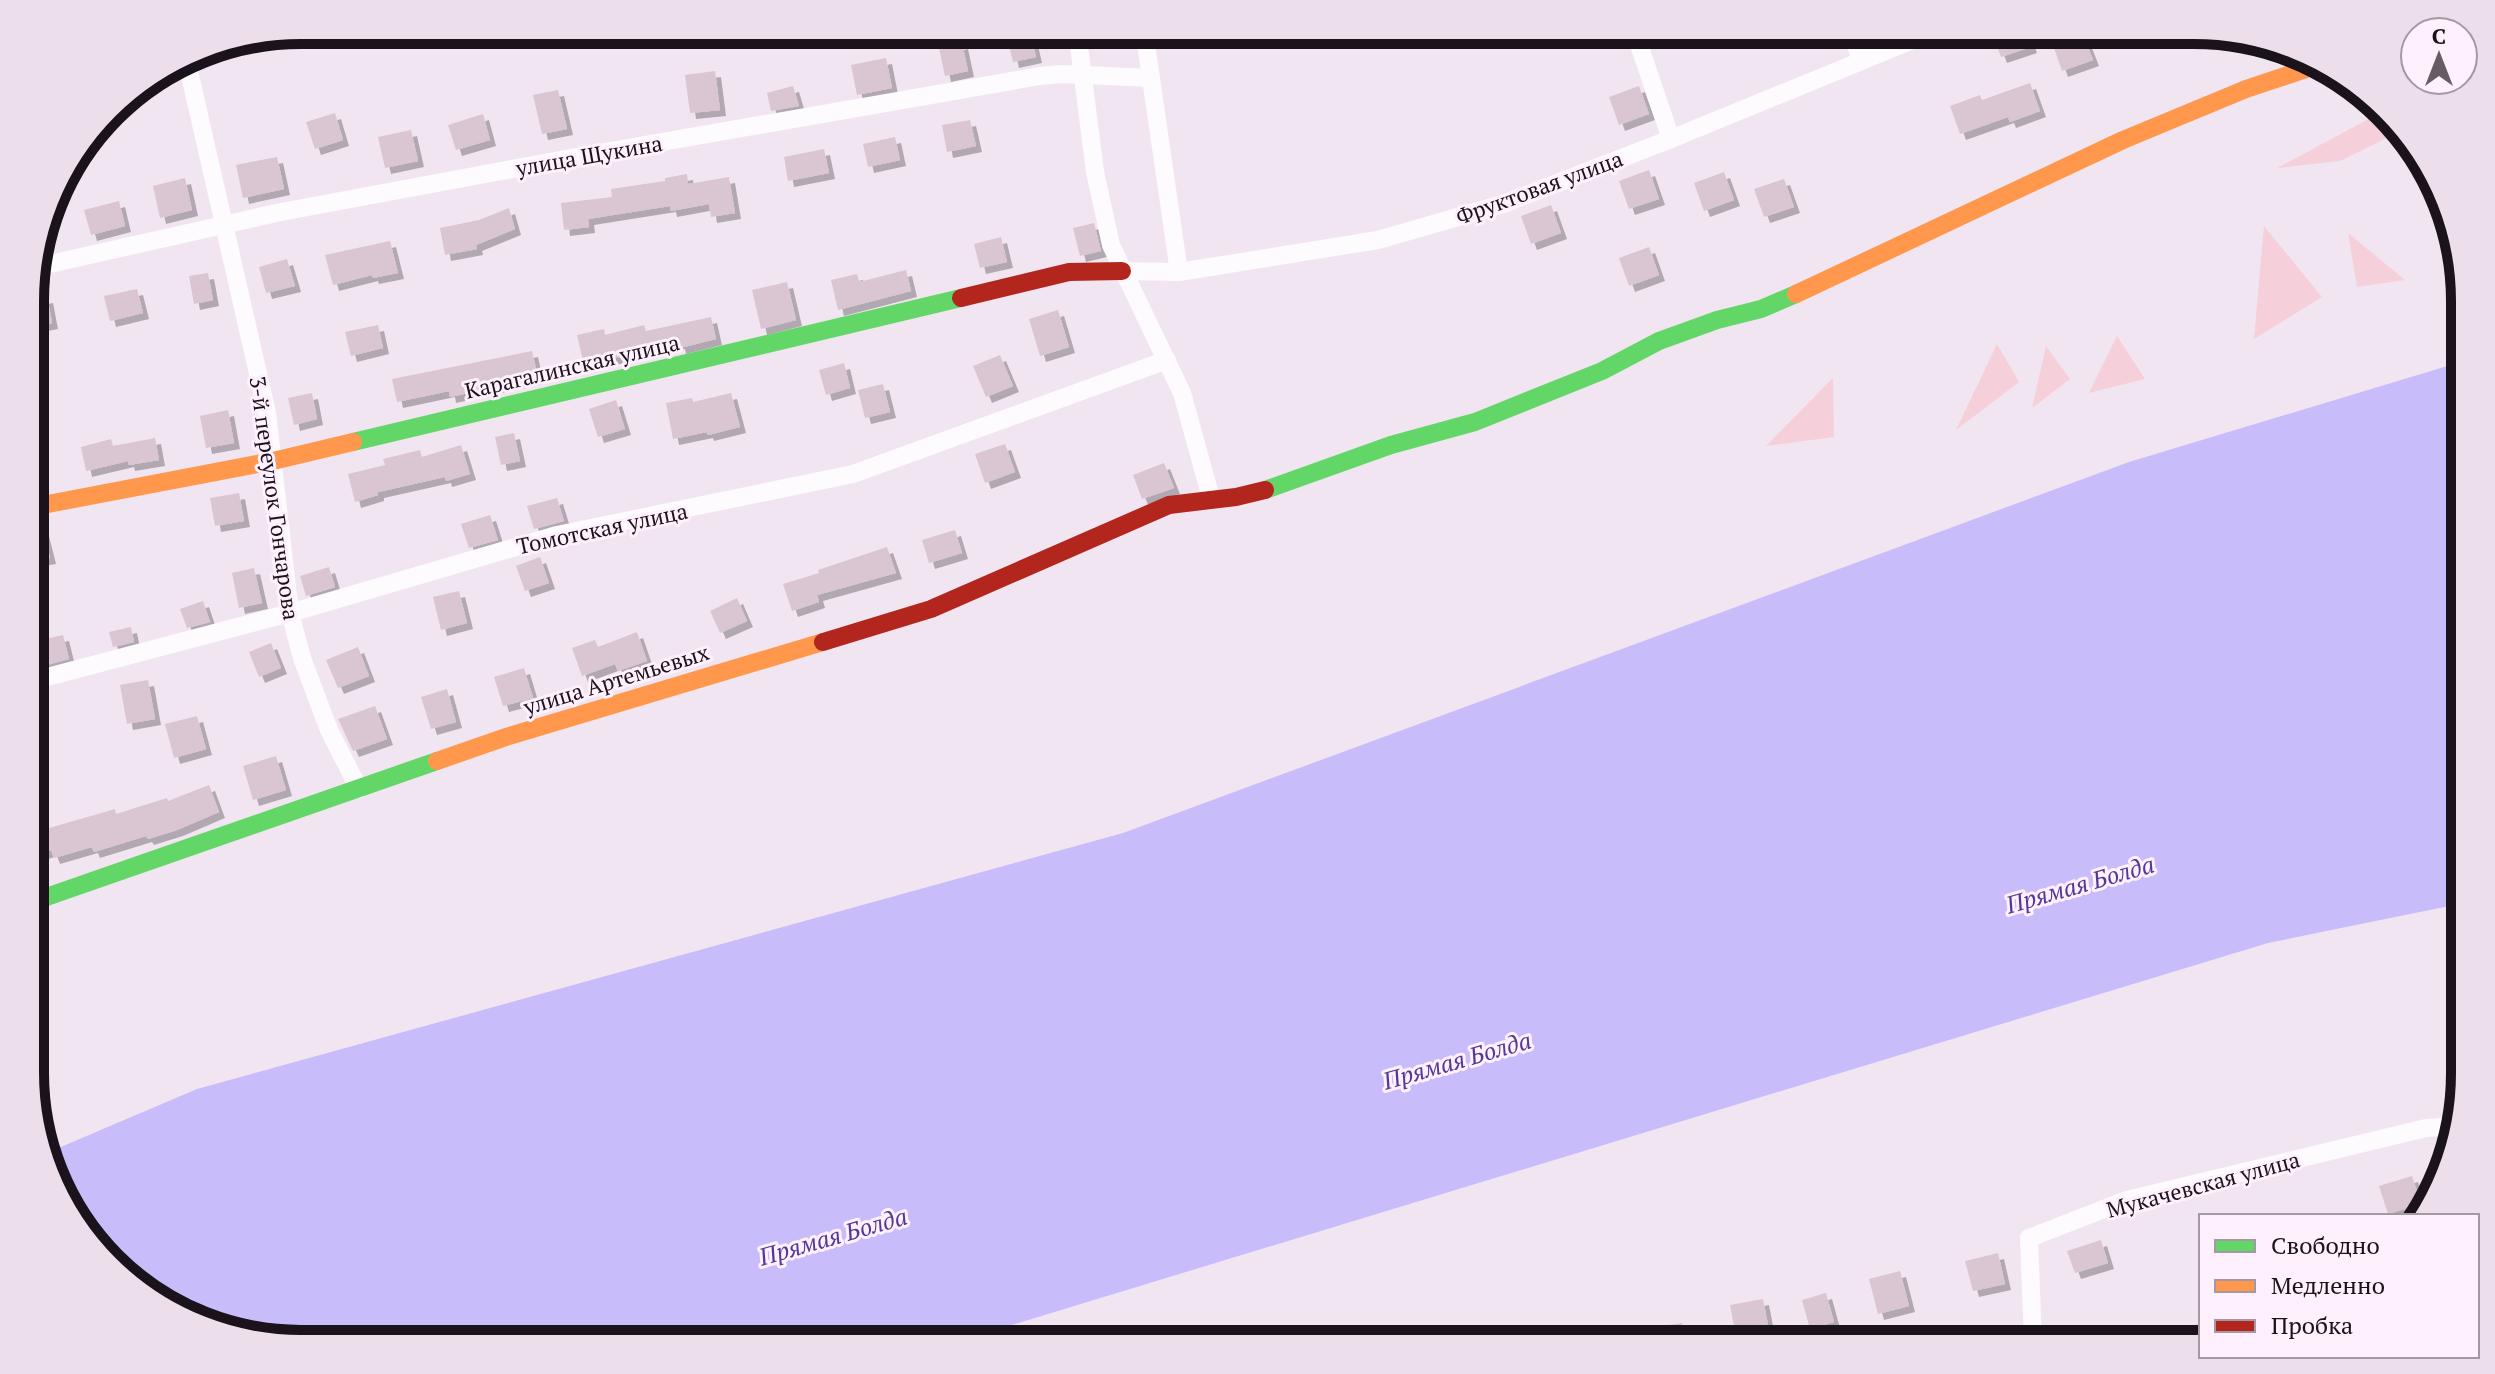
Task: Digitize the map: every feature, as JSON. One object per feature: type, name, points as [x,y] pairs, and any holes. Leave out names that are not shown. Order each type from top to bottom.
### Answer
[{"type":"street","points":[[1079,44],[1095,172],[1111,245],[1182,393],[1211,498]]},
{"type":"street","points":[[1146,44],[1179,272]]},
{"type":"street","points":[[1639,44],[1671,139]]},
{"type":"street","points":[[1855,44],[1861,60]]},
{"type":"street","name":"Фруктовая улица","points":[[1122,271],[1179,272],[1378,240],[1503,204],[1902,44]]},
{"type":"street","name":"улица Артемьевых","points":[[44,898],[506,737],[931,609],[1169,505],[1211,498],[1235,498],[1258,492],[1391,445],[1475,422],[1602,371],[1659,341],[1717,320],[1761,309],[1794,295],[1993,198],[2205,104],[2302,69]]},
{"type":"street","name":"3-й переулок Гончарова","points":[[189,71],[267,413],[290,613],[302,658],[329,730],[359,789]]},
{"type":"street","name":"улица Щукина","points":[[47,265],[281,212],[1040,76],[1082,74],[1151,78]]},
{"type":"street","name":"Карагалинская улица","points":[[44,505],[273,461],[1069,272],[1122,271]]},
{"type":"street","name":"Томотская улица","points":[[44,678],[290,613],[557,535],[853,474],[1167,360]]},
{"type":"street","name":"Мукачевская улица","points":[[2032,1329],[2029,1238],[2127,1200],[2426,1128],[2445,1127]]},
{"type":"shaded area","points":[[2373,117],[2391,136],[2340,161],[2277,168]]},
{"type":"shaded area","points":[[2264,226],[2322,297],[2254,339]]},
{"type":"shaded area","points":[[2348,233],[2405,280],[2357,287]]},
{"type":"shaded area","points":[[2117,336],[2145,379],[2089,393]]},
{"type":"shaded area","points":[[1997,344],[2019,382],[1956,430]]},
{"type":"shaded area","points":[[2046,346],[2070,379],[2032,408]]},
{"type":"shaded area","points":[[1833,378],[1834,437],[1766,446]]},
{"type":"water","name":"Прямая Болда","points":[[2450,365],[2450,906],[2268,943],[996,1330],[268,1328],[235,1321],[173,1296],[119,1255],[87,1216],[71,1187],[56,1149],[197,1089],[1123,833],[2129,462]]},
{"type":"building","points":[[962,44],[968,71],[945,76],[939,48]]},
{"type":"building","points":[[1009,44],[1033,44],[1036,57],[1013,62]]},
{"type":"building","points":[[1996,44],[2030,44],[2031,47],[2001,57]]},
{"type":"building","points":[[2053,44],[2087,44],[2093,60],[2062,71]]},
{"type":"building","points":[[886,58],[892,88],[857,95],[851,65]]},
{"type":"building","points":[[715,71],[720,110],[690,113],[685,75]]},
{"type":"building","points":[[2030,83],[2040,111],[2010,122],[2008,117],[1960,134],[1950,106],[1980,95],[1982,100]]},
{"type":"building","points":[[793,86],[799,106],[771,111],[767,93]]},
{"type":"building","points":[[1639,86],[1649,114],[1619,125],[1609,97]]},
{"type":"building","points":[[558,90],[567,129],[542,134],[533,95]]},
{"type":"building","points":[[335,113],[343,140],[315,149],[306,122]]},
{"type":"building","points":[[483,114],[490,140],[456,150],[448,125]]},
{"type":"building","points":[[970,120],[976,146],[947,152],[942,125]]},
{"type":"building","points":[[411,130],[418,161],[385,168],[378,137]]},
{"type":"building","points":[[895,137],[900,160],[868,167],[863,144]]},
{"type":"building","points":[[824,149],[829,173],[788,181],[784,157]]},
{"type":"building","points":[[277,157],[284,189],[243,198],[236,165]]},
{"type":"building","points":[[1649,170],[1659,199],[1629,209],[1619,181]]},
{"type":"building","points":[[1724,172],[1734,200],[1704,211],[1694,183]]},
{"type":"building","points":[[687,174],[688,184],[729,177],[735,213],[711,217],[709,204],[671,211],[670,206],[588,219],[589,227],[564,230],[561,203],[612,197],[611,189],[665,181],[665,178]]},
{"type":"building","points":[[185,178],[192,210],[160,218],[153,186]]},
{"type":"building","points":[[1784,179],[1794,207],[1764,217],[1754,189]]},
{"type":"building","points":[[119,201],[125,226],[91,235],[84,210]]},
{"type":"building","points":[[1551,205],[1561,233],[1531,244],[1521,216]]},
{"type":"building","points":[[509,208],[515,229],[476,245],[477,249],[445,255],[440,228],[479,220]]},
{"type":"building","points":[[1094,223],[1101,251],[1080,256],[1073,228]]},
{"type":"building","points":[[1001,237],[1007,262],[980,268],[974,244]]},
{"type":"building","points":[[390,241],[398,273],[373,278],[372,275],[333,285],[325,255]]},
{"type":"building","points":[[1649,247],[1659,275],[1629,286],[1619,258]]},
{"type":"building","points":[[287,259],[295,286],[266,293],[259,267]]},
{"type":"building","points":[[906,270],[911,291],[838,310],[831,280],[857,274],[859,282]]},
{"type":"building","points":[[208,273],[213,300],[194,304],[189,276]]},
{"type":"building","points":[[787,282],[796,320],[761,329],[752,290]]},
{"type":"building","points":[[137,289],[143,313],[110,321],[104,296]]},
{"type":"building","points":[[47,297],[52,323],[44,325],[44,301]]},
{"type":"building","points":[[1058,310],[1069,347],[1040,356],[1029,319]]},
{"type":"building","points":[[711,317],[716,339],[680,348],[679,343],[584,365],[577,335],[604,329],[605,335],[644,325],[646,331]]},
{"type":"building","points":[[378,325],[383,348],[351,356],[345,332]]},
{"type":"building","points":[[532,351],[538,378],[450,397],[449,391],[397,402],[392,379]]},
{"type":"building","points":[[1000,355],[1013,386],[986,397],[973,366]]},
{"type":"building","points":[[844,363],[850,388],[826,395],[819,370]]},
{"type":"building","points":[[883,384],[890,412],[865,418],[858,390]]},
{"type":"building","points":[[312,393],[317,419],[294,425],[288,398]]},
{"type":"building","points":[[731,393],[740,427],[673,439],[666,403],[692,398],[693,402]]},
{"type":"building","points":[[616,400],[625,429],[598,437],[589,409]]},
{"type":"building","points":[[228,410],[234,443],[206,448],[200,416]]},
{"type":"building","points":[[514,433],[520,461],[501,465],[495,437]]},
{"type":"building","points":[[155,438],[159,460],[129,465],[128,461],[86,471],[81,447],[111,439],[113,446]]},
{"type":"building","points":[[1005,444],[1015,472],[985,483],[975,454]]},
{"type":"building","points":[[461,445],[470,474],[378,492],[378,495],[355,502],[348,474],[385,465],[383,459],[420,450],[422,457]]},
{"type":"building","points":[[1164,463],[1174,488],[1142,499],[1133,475]]},
{"type":"building","points":[[239,493],[244,521],[215,526],[210,498]]},
{"type":"building","points":[[557,498],[564,521],[534,529],[527,506]]},
{"type":"building","points":[[490,515],[498,540],[469,548],[461,524]]},
{"type":"building","points":[[955,530],[962,553],[929,563],[922,540]]},
{"type":"building","points":[[44,534],[50,558],[44,559]]},
{"type":"building","points":[[887,547],[896,573],[817,595],[819,602],[792,611],[783,584]]},
{"type":"building","points":[[540,557],[549,583],[525,591],[516,566]]},
{"type":"building","points":[[329,567],[335,587],[306,596],[300,576]]},
{"type":"building","points":[[254,568],[262,603],[239,608],[232,573]]},
{"type":"building","points":[[459,591],[467,623],[441,630],[433,597]]},
{"type":"building","points":[[737,598],[747,621],[720,633],[710,611]]},
{"type":"building","points":[[203,601],[210,622],[187,628],[180,609]]},
{"type":"building","points":[[131,627],[134,642],[113,647],[109,632]]},
{"type":"building","points":[[637,632],[647,661],[618,671],[615,664],[582,676],[572,648],[595,640],[598,647]]},
{"type":"building","points":[[63,635],[69,659],[44,666],[44,639]]},
{"type":"building","points":[[271,643],[281,668],[259,677],[249,652]]},
{"type":"building","points":[[358,647],[369,676],[338,688],[326,660]]},
{"type":"building","points":[[524,668],[533,698],[503,706],[494,677]]},
{"type":"building","points":[[148,680],[155,719],[127,724],[120,685]]},
{"type":"building","points":[[447,689],[456,722],[431,729],[421,697]]},
{"type":"building","points":[[375,706],[387,739],[353,751],[338,719]]},
{"type":"building","points":[[197,716],[206,749],[174,758],[165,724]]},
{"type":"building","points":[[276,756],[286,790],[253,800],[243,766]]},
{"type":"building","points":[[209,785],[219,812],[177,830],[94,852],[92,847],[54,858],[51,850],[44,853],[44,830],[115,809],[116,814],[167,798],[168,801]]},
{"type":"building","points":[[2412,1176],[2419,1197],[2414,1206],[2388,1214],[2379,1186]]},
{"type":"building","points":[[2101,1240],[2108,1263],[2075,1273],[2067,1251]]},
{"type":"building","points":[[1998,1253],[2005,1284],[1973,1291],[1965,1261]]},
{"type":"building","points":[[1900,1271],[1909,1306],[1878,1314],[1869,1279]]},
{"type":"building","points":[[1826,1293],[1834,1322],[1810,1329],[1802,1300]]},
{"type":"building","points":[[1763,1299],[1768,1325],[1735,1329],[1730,1305]]},
{"type":"building","points":[[1682,1323],[1683,1329],[1640,1329]]},
{"type":"traffic: fast","points":[[1265,490],[1391,445],[1475,422],[1602,371],[1659,341],[1717,320],[1761,309],[1796,294]]},
{"type":"traffic: fast","points":[[353,442],[961,298]]},
{"type":"traffic: fast","points":[[44,898],[437,761]]},
{"type":"traffic: slow","points":[[1796,294],[2123,140],[2246,89],[2304,70]]},
{"type":"traffic: slow","points":[[44,505],[273,461],[353,442]]},
{"type":"traffic: slow","points":[[437,761],[506,737],[823,642]]},
{"type":"traffic: jam","points":[[961,298],[1069,272],[1122,271]]},
{"type":"traffic: jam","points":[[823,642],[931,609],[1169,505],[1236,497],[1265,490]]}]
